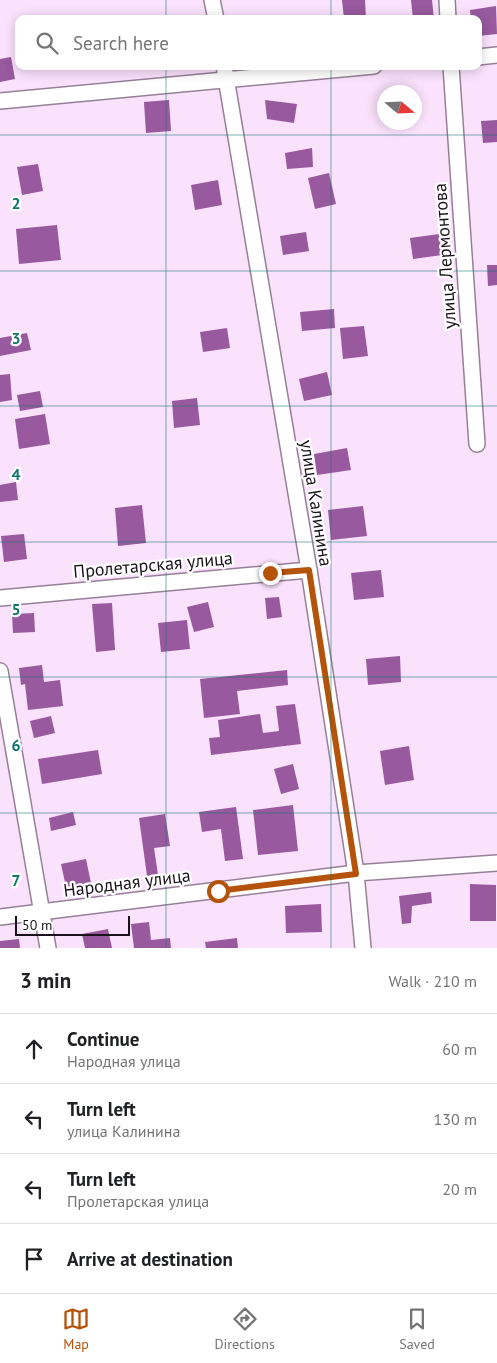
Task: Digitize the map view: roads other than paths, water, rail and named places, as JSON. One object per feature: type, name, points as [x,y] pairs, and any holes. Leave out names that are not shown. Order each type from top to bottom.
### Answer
[{"type":"street","points":[[212,0],[215,15]]},
{"type":"street","points":[[447,0],[448,15]]},
{"type":"street","points":[[482,56],[497,55]]},
{"type":"street","points":[[0,101],[226,73],[289,70]]},
{"type":"street","name":"улица Лермонтова","points":[[451,70],[477,444]]},
{"type":"street","name":"улица Калинина","points":[[226,73],[309,570],[356,874],[363,948]]},
{"type":"street","name":"Пролетарская улица","points":[[0,598],[309,570]]},
{"type":"street","points":[[0,671],[48,948]]},
{"type":"street","name":"Народная улица","points":[[0,917],[356,874],[497,863]]}]
